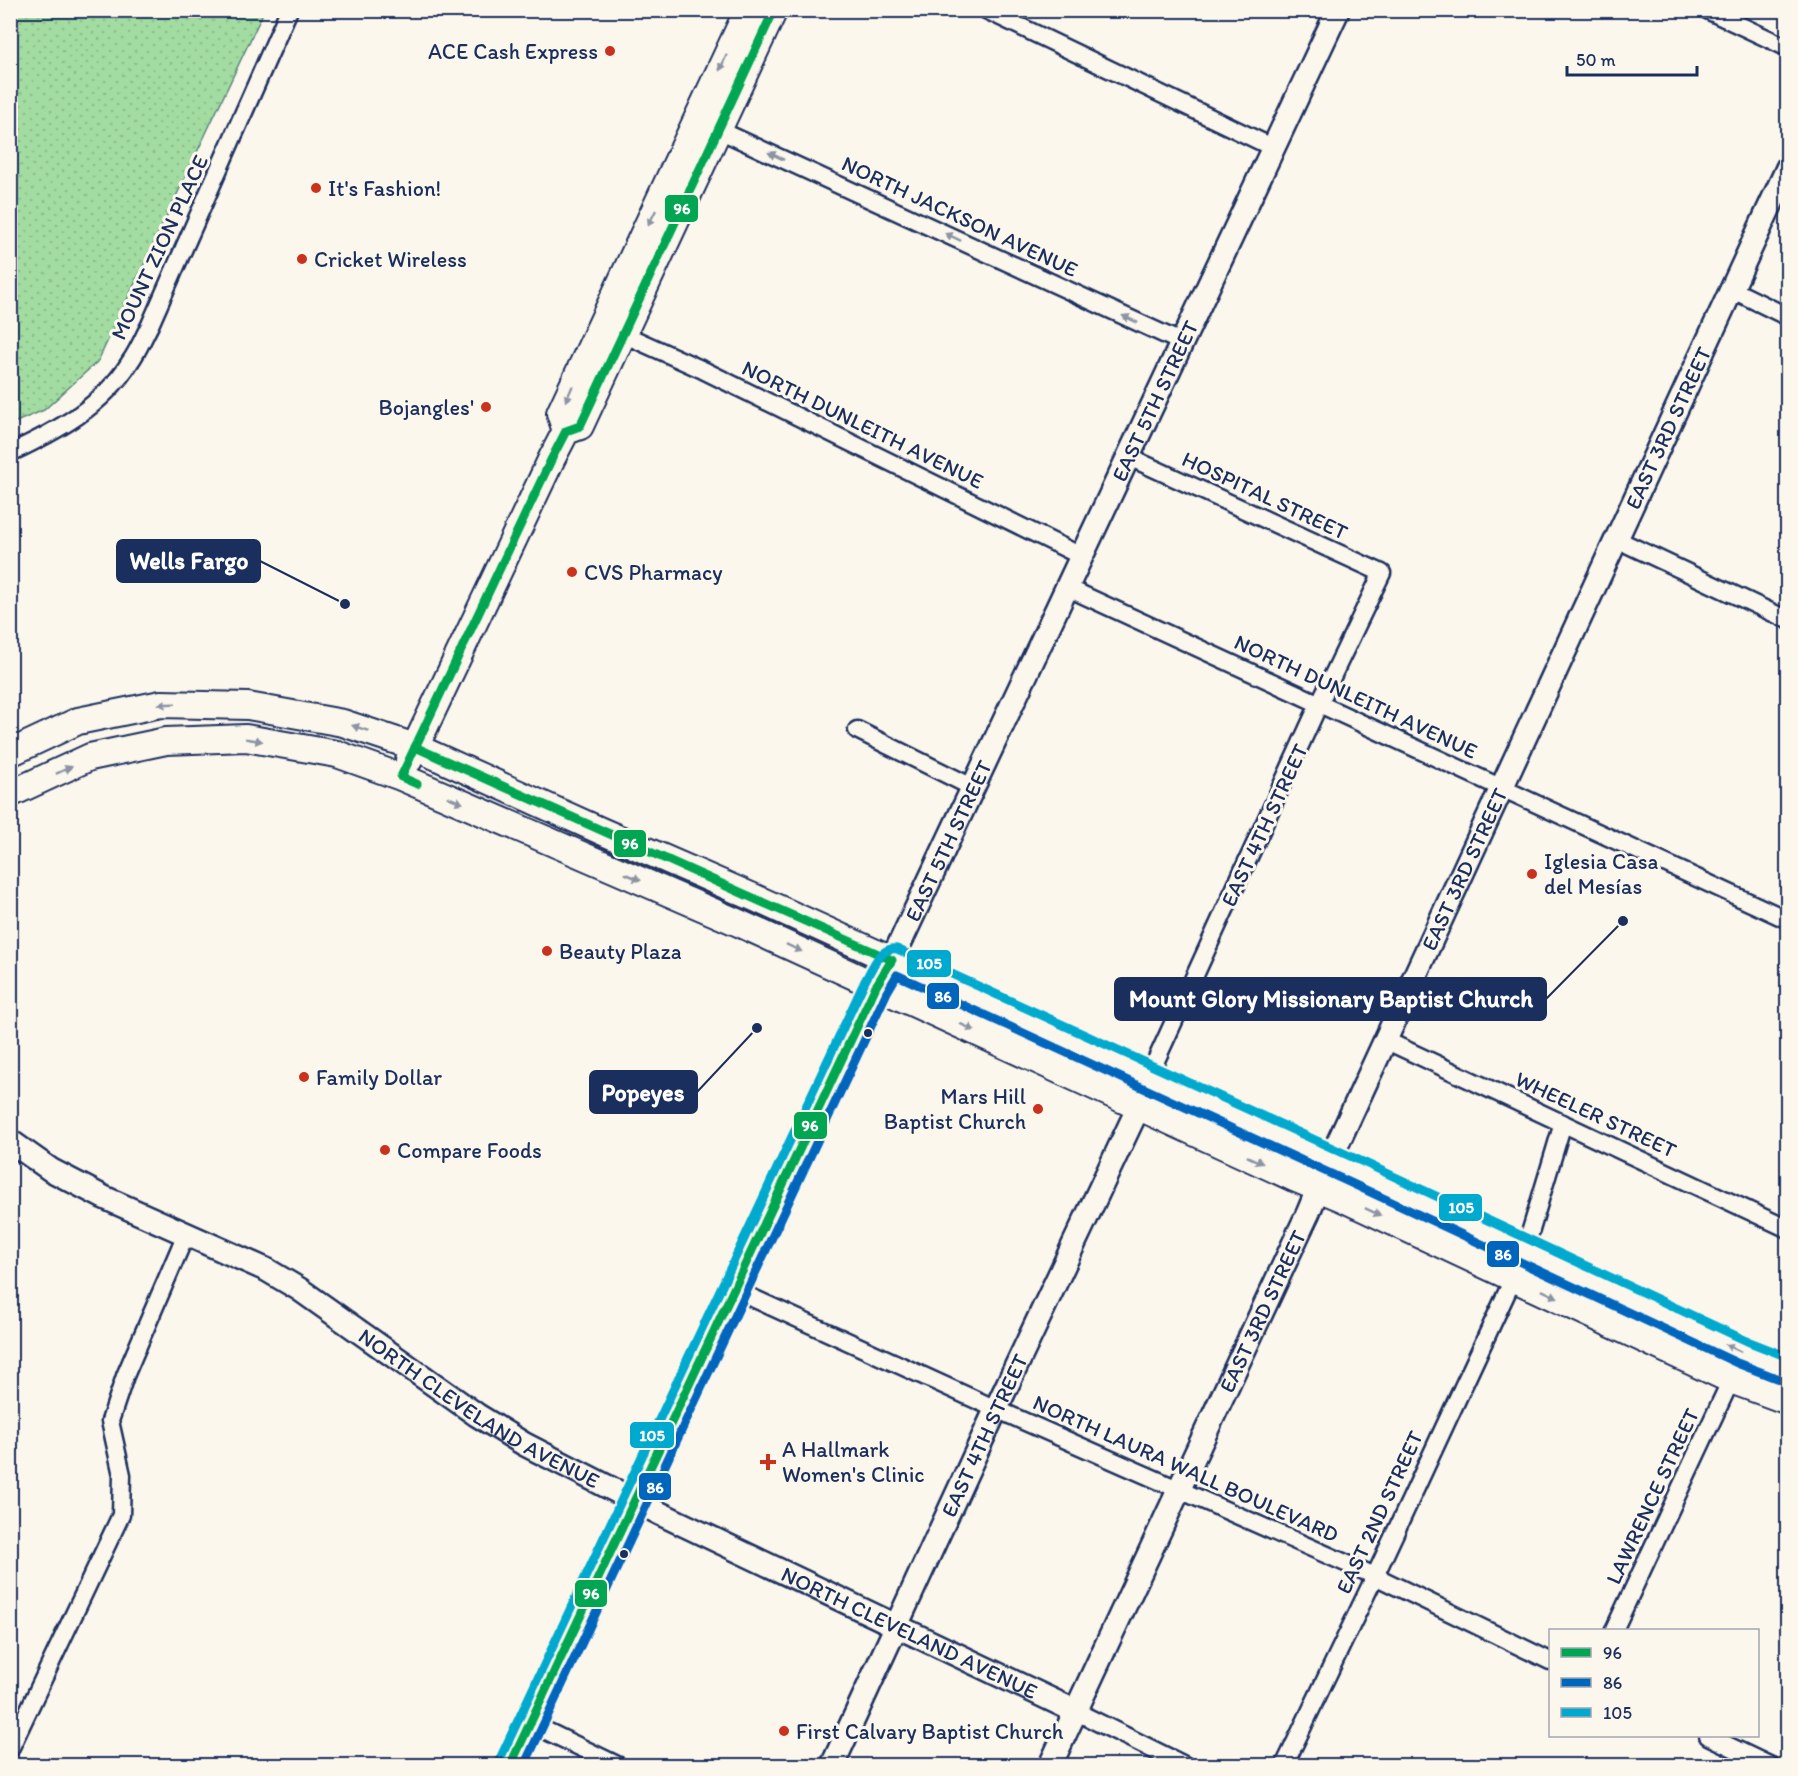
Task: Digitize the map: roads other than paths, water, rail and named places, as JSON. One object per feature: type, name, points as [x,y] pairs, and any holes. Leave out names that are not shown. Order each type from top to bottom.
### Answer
[{"type":"main road","points":[[401,777],[566,431],[560,413],[748,10]]},
{"type":"main road","points":[[566,431],[580,426],[774,10]]},
{"type":"main road","points":[[10,753],[78,721],[161,704],[248,706],[343,723],[415,747],[892,960],[1330,1160],[1742,1353],[1788,1370]]},
{"type":"main road","points":[[10,794],[90,758],[166,741],[246,738],[337,754],[401,777],[741,924],[1514,1277],[1731,1380],[1788,1401]]},
{"type":"street","name":"MOUNT ZION PLACE","points":[[10,453],[70,423],[118,381],[131,361],[154,315],[289,10]]},
{"type":"street","points":[[986,10],[1274,148]]},
{"type":"street","name":"EAST 5TH STREET","points":[[510,1766],[876,986],[892,960],[1083,557],[1338,10]]},
{"type":"street","points":[[1707,10],[1788,48]]},
{"type":"street","name":"NORTH JACKSON AVENUE","points":[[719,130],[1183,343]]},
{"type":"street","name":"EAST 3RD STREET","points":[[1050,1766],[1320,1188],[1330,1160],[1385,1040],[1788,167]]},
{"type":"street","points":[[1731,289],[1788,317]]},
{"type":"street","name":"NORTH DUNLEITH AVENUE","points":[[623,334],[703,370],[1083,557]]},
{"type":"street","name":"HOSPITAL STREET","points":[[1129,457],[1382,573]]},
{"type":"street","points":[[1616,539],[1788,620]]},
{"type":"street","name":"EAST 4TH STREET","points":[[1148,1078],[1382,573]]},
{"type":"street","name":"NORTH DUNLEITH AVENUE","points":[[1068,588],[1788,920]]},
{"type":"street","points":[[857,730],[974,788]]},
{"type":"street","name":"WHEELER STREET","points":[[1385,1040],[1788,1229]]},
{"type":"street","name":"EAST 4TH STREET","points":[[832,1766],[996,1409],[1139,1106]]},
{"type":"street","points":[[1525,1250],[1563,1123]]},
{"type":"street","name":"NORTH CLEVELAND AVENUE","points":[[10,1141],[51,1170],[103,1197],[267,1270],[299,1289],[477,1415],[524,1444],[635,1501],[1186,1766]]},
{"type":"street","points":[[10,1749],[122,1515],[122,1475],[110,1421],[125,1376],[186,1234]]},
{"type":"street","name":"EAST 2ND STREET","points":[[1284,1766],[1514,1277]]},
{"type":"street","name":"NORTH LAURA WALL BOULEVARD","points":[[735,1290],[996,1409],[1375,1576],[1549,1660]]},
{"type":"street","name":"LAWRENCE STREET","points":[[1614,1629],[1731,1380]]},
{"type":"street","points":[[530,1723],[619,1766]]},
{"type":"street","points":[[1710,1737],[1771,1766]]},
{"type":"place","name":"ACE Cash Express","points":[[610,51]]},
{"type":"place","name":"It's Fashion!","points":[[316,188]]},
{"type":"place","name":"Cricket Wireless","points":[[302,259]]},
{"type":"place","name":"Bojangles'","points":[[486,407]]},
{"type":"place","name":"CVS Pharmacy","points":[[572,572]]},
{"type":"place","name":"Wells Fargo","points":[[345,604]]},
{"type":"place","name":"Iglesia Casa del Mesías","points":[[1532,874]]},
{"type":"place","name":"Mount Glory Missionary Baptist Church","points":[[1623,921]]},
{"type":"place","name":"Beauty Plaza","points":[[547,951]]},
{"type":"place","name":"Popeyes","points":[[757,1028]]},
{"type":"place","name":"Family Dollar","points":[[304,1077]]},
{"type":"place","name":"Mars Hill Baptist Church","points":[[1038,1109]]},
{"type":"place","name":"Compare Foods","points":[[385,1150]]},
{"type":"place","name":"A Hallmark Women's Clinic","points":[[768,1462]]},
{"type":"place","name":"First Calvary Baptist Church","points":[[784,1731]]}]
